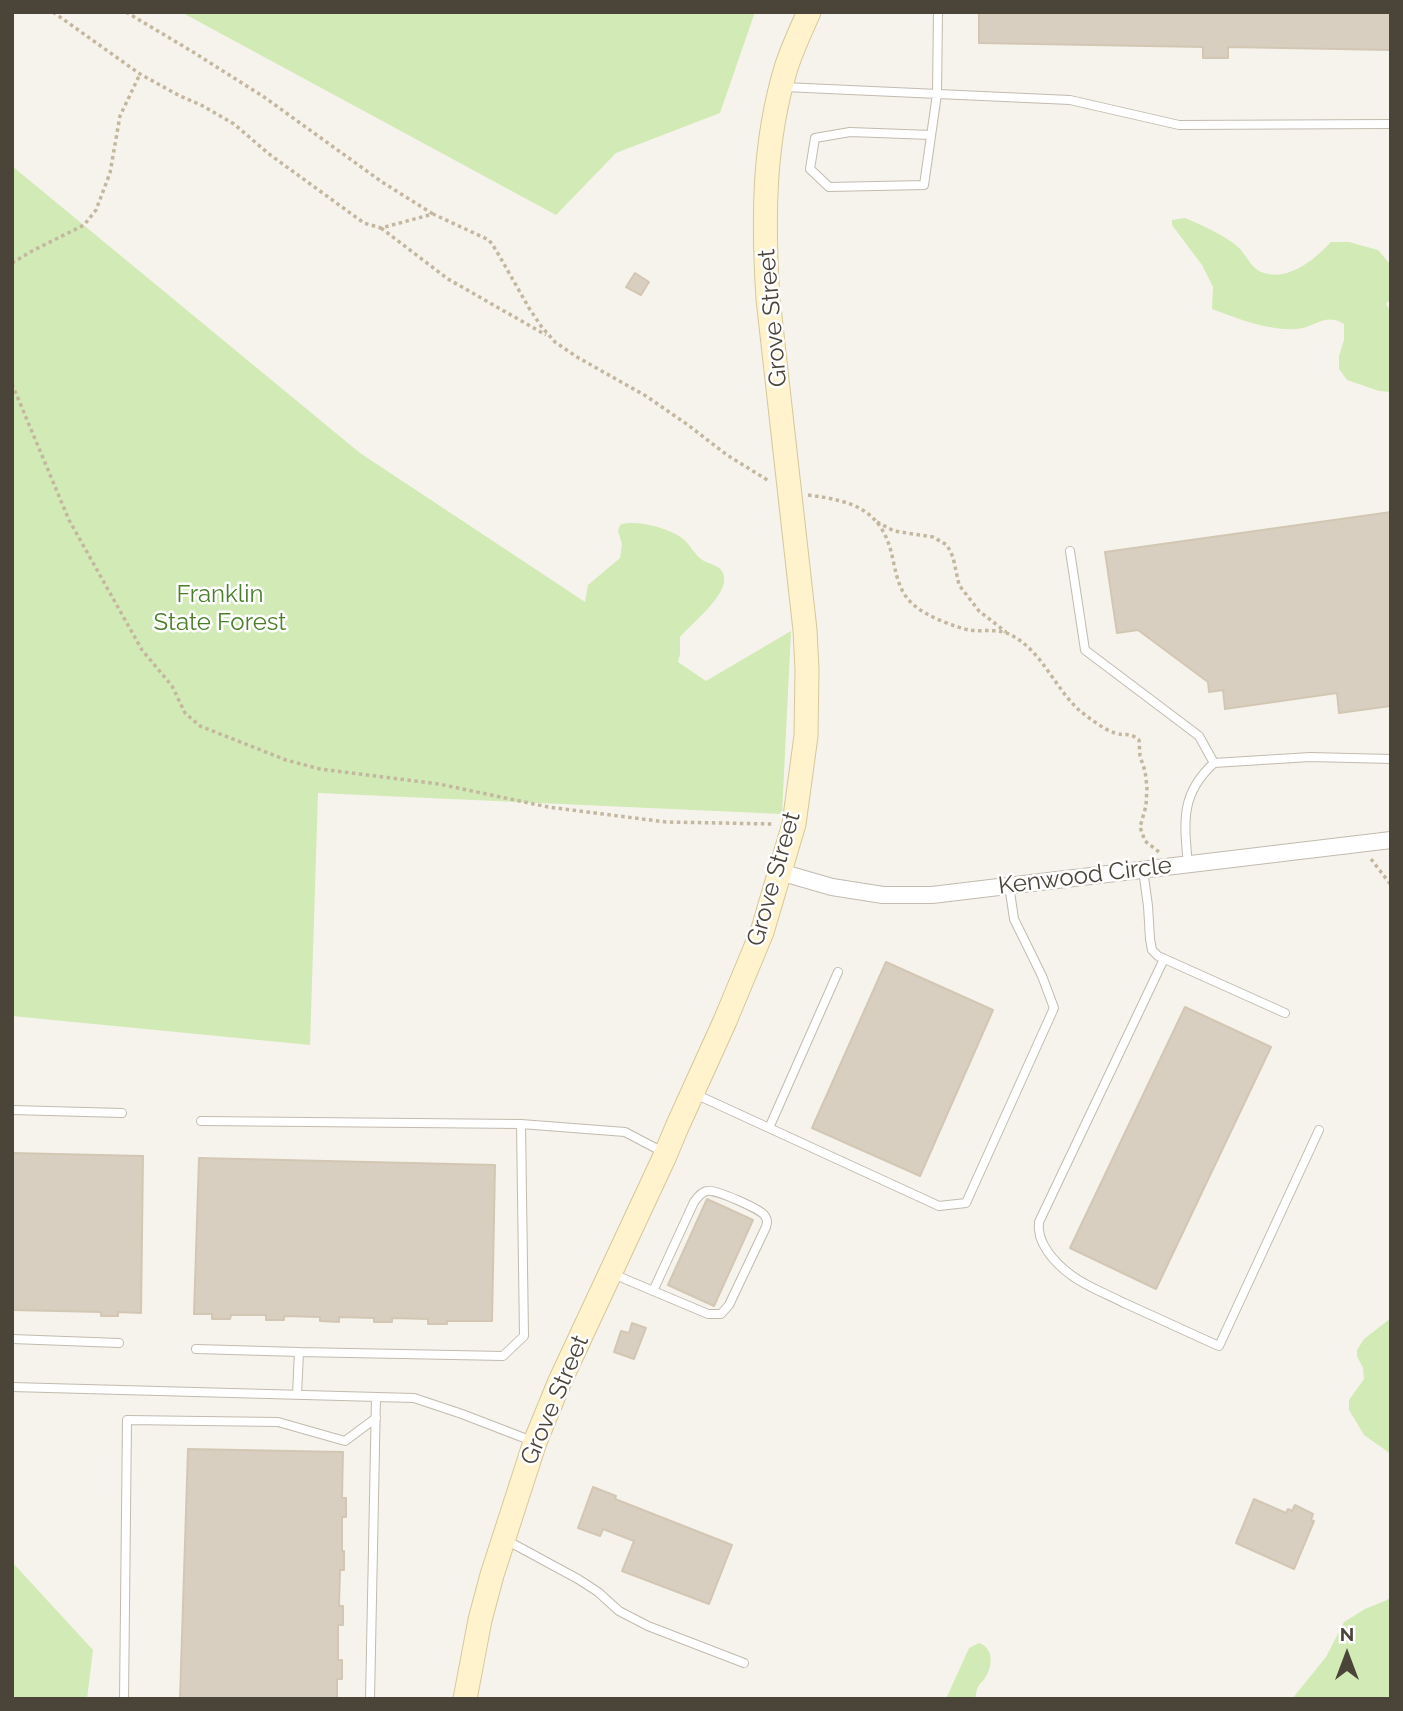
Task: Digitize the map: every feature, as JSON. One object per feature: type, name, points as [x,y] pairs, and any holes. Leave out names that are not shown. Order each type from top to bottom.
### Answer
[{"type":"main road","name":"Grove Street","points":[[465,1699],[480,1620],[492,1575],[535,1442],[560,1381],[726,1021],[757,945],[793,824],[806,736],[805,630],[768,299],[765,203],[772,125],[787,65],[809,12]]},
{"type":"street","name":"Kenwood Circle","points":[[780,872],[832,887],[883,895],[932,895],[1391,840]]},
{"type":"lane","points":[[931,135],[850,132],[815,138],[810,169],[829,187],[924,185],[937,94],[938,12]]},
{"type":"lane","points":[[781,87],[1070,100],[1179,125],[1391,124]]},
{"type":"lane","points":[[1070,551],[1085,650],[1199,736],[1214,763]]},
{"type":"lane","points":[[1182,865],[1187,806],[1198,780],[1214,763],[1310,757],[1391,759]]},
{"type":"lane","points":[[1143,870],[1152,950],[1164,959],[1285,1013]]},
{"type":"lane","points":[[692,1093],[939,1206],[966,1203],[1054,1008],[1042,976],[1014,919],[1009,885]]},
{"type":"lane","points":[[1164,959],[1039,1222],[1041,1240],[1060,1267],[1086,1285],[1219,1346],[1319,1130]]},
{"type":"lane","points":[[769,1128],[838,972]]},
{"type":"lane","points":[[12,1110],[122,1113]]},
{"type":"lane","points":[[201,1121],[521,1124],[625,1132],[666,1154]]},
{"type":"lane","points":[[196,1349],[503,1356],[524,1336],[521,1124]]},
{"type":"lane","points":[[610,1273],[653,1291],[708,1314],[721,1314],[729,1305],[766,1227],[765,1215],[715,1191],[707,1190],[702,1193],[694,1202],[653,1291]]},
{"type":"lane","points":[[12,1339],[119,1343]]},
{"type":"lane","points":[[297,1395],[299,1352]]},
{"type":"lane","points":[[12,1387],[414,1398],[535,1442]]},
{"type":"lane","points":[[370,1699],[376,1397]]},
{"type":"lane","points":[[124,1699],[127,1420],[278,1422],[345,1441],[376,1418]]},
{"type":"lane","points":[[503,1538],[578,1579],[619,1611],[648,1626],[744,1662]]},
{"type":"path","points":[[53,12],[140,74],[234,124],[269,154],[351,214],[364,223],[381,228],[447,279],[550,337]]},
{"type":"path","points":[[126,12],[264,97],[382,182],[433,214],[489,240],[528,308],[555,342],[646,396],[727,455],[790,493],[846,501],[865,510],[889,543],[897,580],[904,595],[918,609],[968,630],[1007,633]]},
{"type":"path","points":[[12,263],[84,225],[96,210],[110,173],[120,116],[140,74]]},
{"type":"path","points":[[381,228],[433,214]]},
{"type":"path","points":[[12,384],[69,520],[142,650],[172,687],[185,713],[200,726],[286,760],[320,769],[439,784],[548,807],[666,822],[793,824]]},
{"type":"path","points":[[875,521],[894,531],[925,535],[947,545],[951,550],[959,585],[979,611],[1029,648],[1078,709],[1111,732],[1119,735],[1130,734],[1139,740],[1147,787],[1146,806],[1140,827],[1142,835],[1151,846],[1182,865]]},
{"type":"path","points":[[1360,844],[1391,885]]},
{"type":"green space","points":[[181,12],[755,12],[720,113],[616,153],[556,215]]},
{"type":"green space","name":"Franklin State Forest","points":[[12,166],[360,453],[585,602],[588,585],[620,558],[622,544],[618,531],[620,525],[626,523],[643,524],[669,531],[682,538],[701,559],[719,568],[724,577],[720,592],[708,609],[680,637],[678,662],[706,681],[791,631],[782,814],[318,793],[310,1045],[12,1016]]},
{"type":"green space","points":[[1185,218],[1226,238],[1241,250],[1256,269],[1269,274],[1299,268],[1331,242],[1349,242],[1378,250],[1391,265],[1391,298],[1386,304],[1391,313],[1391,392],[1379,391],[1347,380],[1339,369],[1344,324],[1338,321],[1326,320],[1297,329],[1275,328],[1254,324],[1212,309],[1213,287],[1202,265],[1172,225],[1172,220]]},
{"type":"green space","points":[[1391,1318],[1391,1454],[1364,1435],[1349,1410],[1349,1400],[1364,1379],[1357,1350],[1364,1339]]},
{"type":"green space","points":[[12,1562],[93,1650],[87,1699],[12,1699]]},
{"type":"green space","points":[[1391,1597],[1391,1699],[1292,1699],[1326,1657],[1344,1622]]},
{"type":"green space","points":[[979,1643],[990,1653],[991,1663],[988,1673],[977,1688],[975,1699],[946,1699],[969,1648]]},
{"type":"building","points":[[979,12],[1391,12],[1391,50],[1228,47],[1228,58],[1203,58],[1203,47],[979,43]]},
{"type":"building","points":[[635,273],[649,282],[641,295],[626,287]]},
{"type":"building","points":[[1391,512],[1391,706],[1339,713],[1337,693],[1225,709],[1223,690],[1209,692],[1208,682],[1138,630],[1117,633],[1105,552]]},
{"type":"building","points":[[886,962],[993,1010],[920,1176],[812,1128]]},
{"type":"building","points":[[1185,1007],[1271,1047],[1156,1289],[1070,1248]]},
{"type":"building","points":[[12,1153],[143,1156],[141,1313],[118,1312],[118,1316],[101,1316],[101,1312],[12,1310]]},
{"type":"building","points":[[199,1158],[495,1165],[492,1321],[447,1321],[447,1324],[428,1324],[428,1319],[392,1318],[392,1322],[374,1322],[374,1318],[339,1317],[339,1322],[320,1321],[320,1317],[284,1316],[284,1320],[266,1320],[266,1315],[231,1315],[230,1319],[212,1319],[212,1314],[194,1314]]},
{"type":"building","points":[[707,1199],[753,1220],[714,1306],[668,1285]]},
{"type":"building","points":[[632,1323],[646,1328],[634,1359],[614,1352],[621,1331],[629,1333]]},
{"type":"building","points":[[188,1449],[343,1452],[342,1498],[346,1498],[346,1517],[342,1517],[344,1570],[340,1570],[339,1606],[343,1606],[343,1625],[338,1625],[338,1660],[342,1660],[342,1679],[337,1679],[337,1699],[180,1699]]},
{"type":"building","points":[[593,1487],[616,1496],[615,1499],[732,1545],[709,1604],[622,1571],[634,1541],[603,1529],[600,1536],[578,1528]]},
{"type":"building","points":[[1254,1499],[1286,1513],[1288,1509],[1292,1511],[1295,1505],[1313,1514],[1311,1520],[1314,1521],[1294,1569],[1236,1543]]}]
